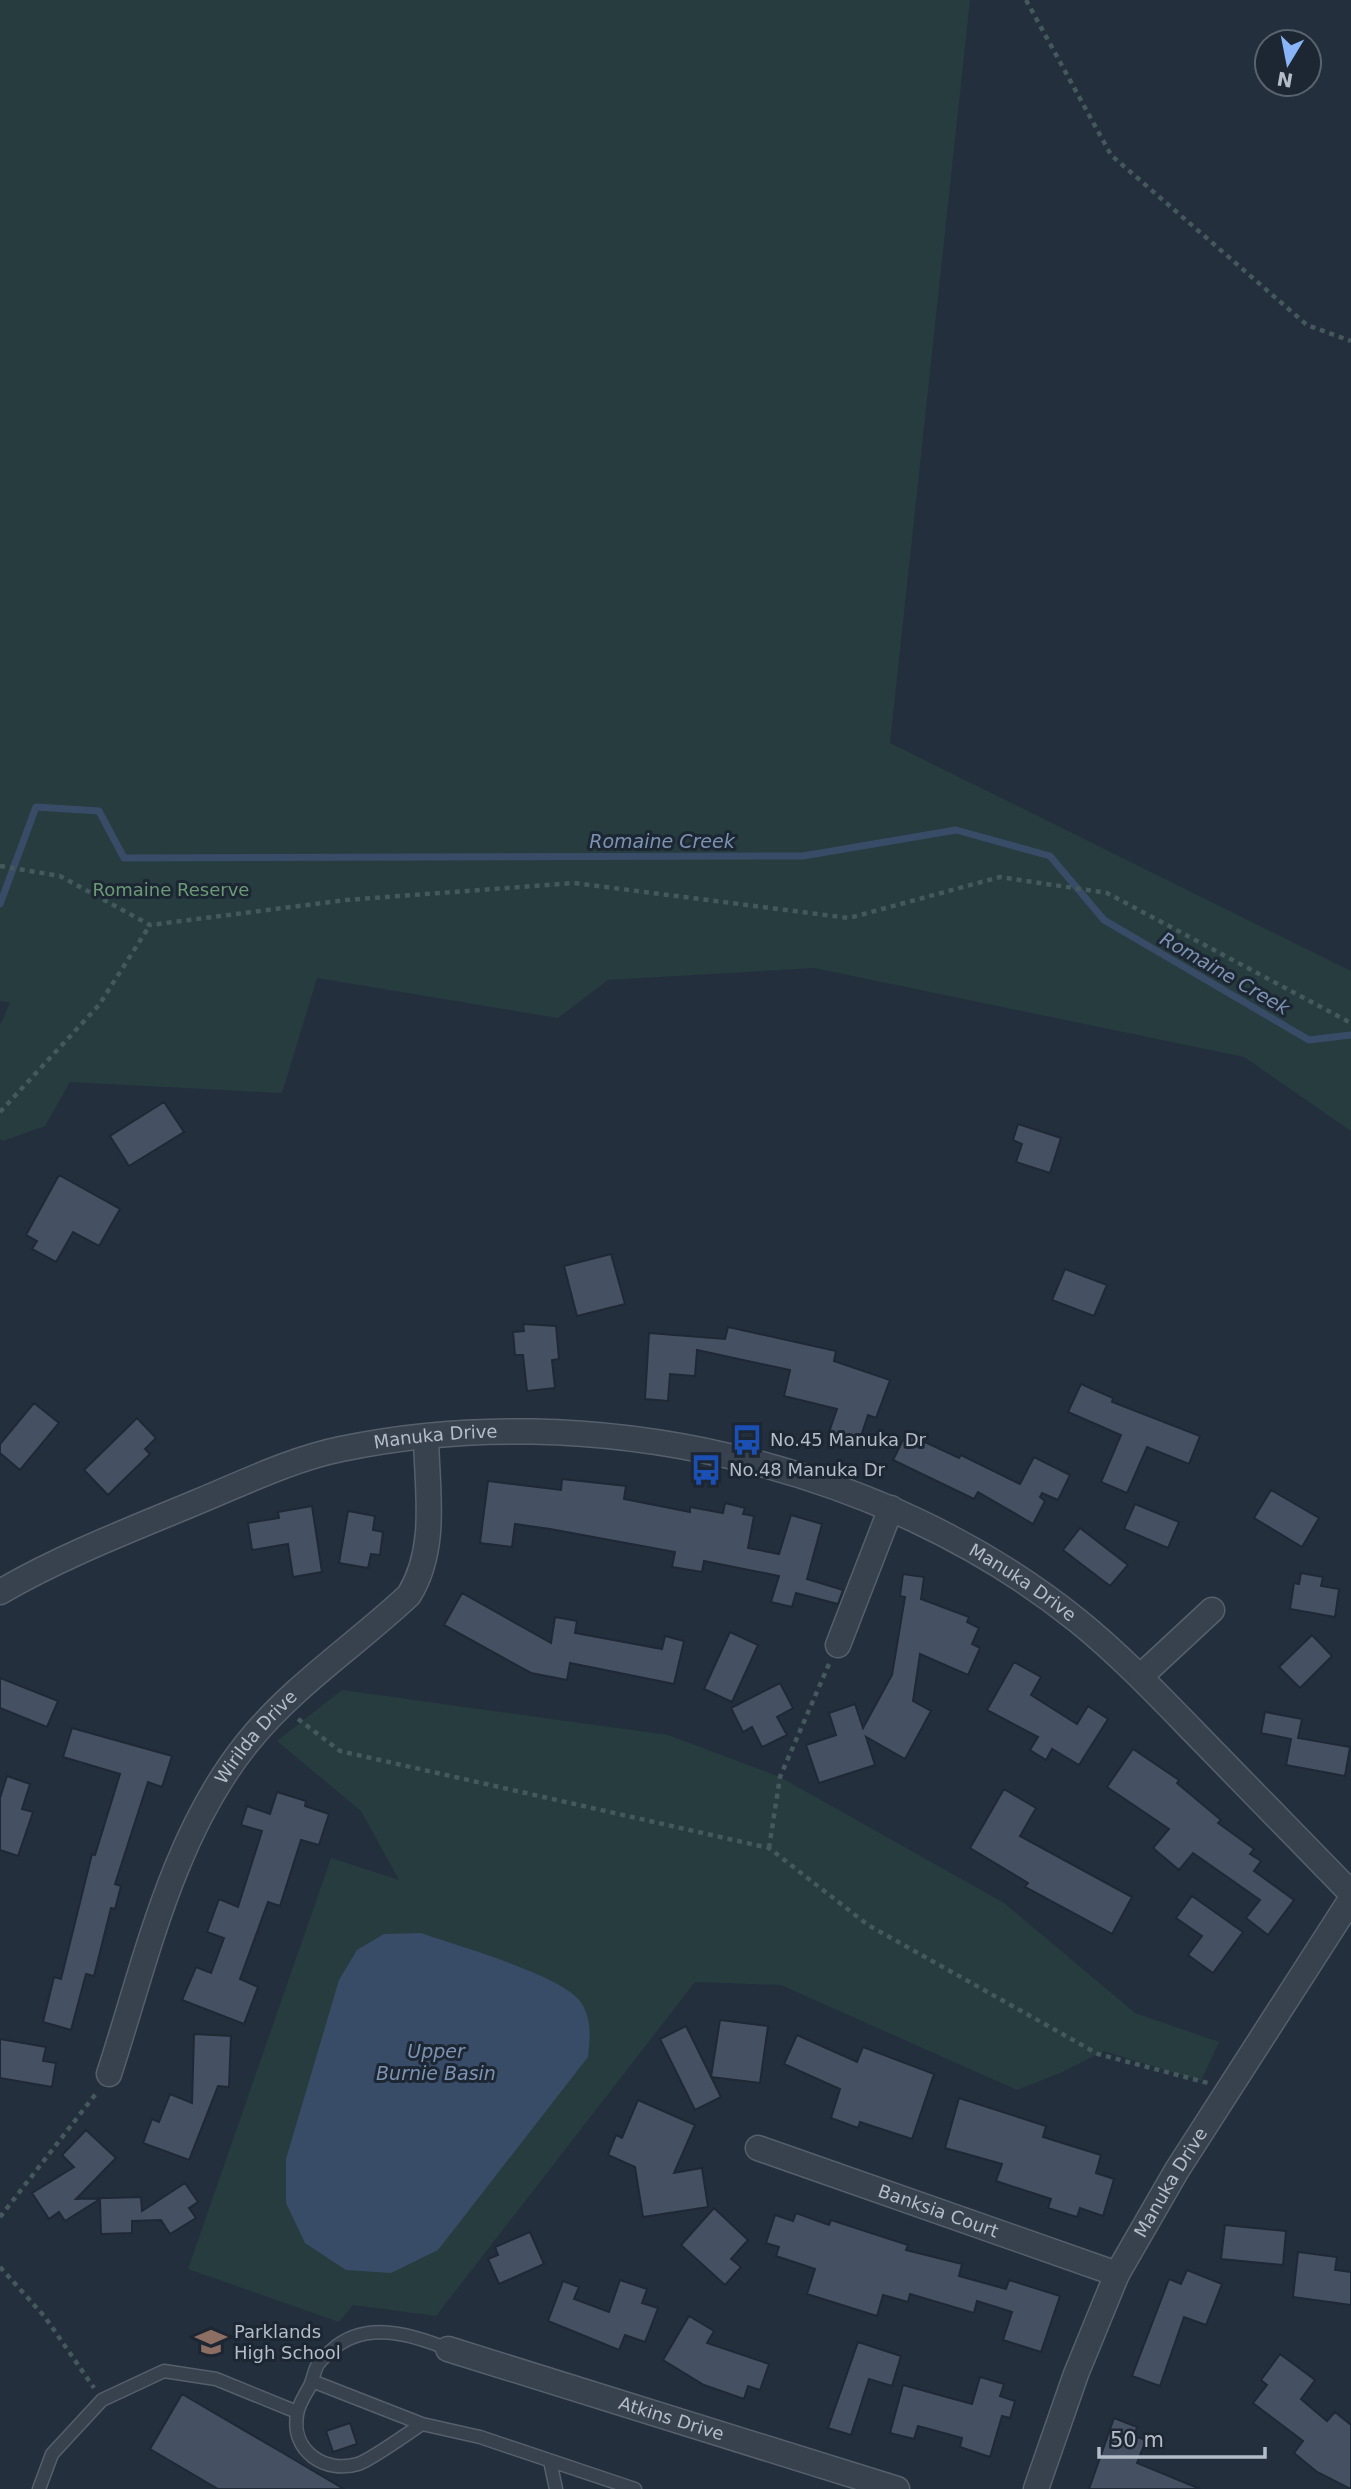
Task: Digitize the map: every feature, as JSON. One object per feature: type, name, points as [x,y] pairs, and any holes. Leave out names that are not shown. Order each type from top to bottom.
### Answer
[{"type":"street","name":"Manuka Drive","points":[[0,1592],[30,1574],[252,1479],[339,1449],[426,1437],[523,1431],[603,1434],[679,1445],[761,1464],[891,1508],[950,1536],[1002,1567],[1077,1620],[1141,1676],[1351,1893]]},
{"type":"street","name":"Wirilda Drive","points":[[110,2074],[180,1855],[211,1791],[249,1740],[282,1707],[409,1595],[421,1574],[429,1539],[426,1437]]},
{"type":"street","points":[[838,1645],[891,1508]]},
{"type":"street","points":[[1141,1676],[1212,1610]]},
{"type":"street","name":"Manuka Drive","points":[[1036,2489],[1076,2374],[1117,2274],[1229,2089],[1351,1899]]},
{"type":"street","name":"Banksia Court","points":[[758,2148],[1117,2274]]},
{"type":"street","name":"Atkins Drive","points":[[447,2349],[897,2489]]},
{"type":"lane","points":[[422,2424],[360,2463],[337,2467],[315,2460],[302,2447],[296,2427],[297,2412],[318,2363],[338,2345],[358,2335],[388,2331],[421,2338],[447,2349]]},
{"type":"lane","points":[[38,2489],[52,2454],[102,2400],[164,2371],[216,2379],[297,2412]]},
{"type":"lane","points":[[312,2381],[422,2424],[480,2437],[635,2489]]},
{"type":"lane","points":[[551,2461],[556,2489]]},
{"type":"path","points":[[1026,0],[1111,155],[1307,325],[1351,341]]},
{"type":"path","points":[[0,866],[60,876],[150,925],[346,900],[574,883],[849,918],[1000,877],[1107,893],[1350,1022]]},
{"type":"path","points":[[0,1112],[99,1005],[150,925]]},
{"type":"path","points":[[769,1848],[780,1777],[838,1645]]},
{"type":"path","points":[[282,1707],[340,1751],[769,1848],[868,1925],[1098,2054],[1229,2089]]},
{"type":"path","points":[[0,2217],[86,2110],[110,2074]]},
{"type":"path","points":[[0,2267],[45,2317],[102,2400]]},
{"type":"green space","name":"Romaine Reserve","points":[[0,0],[970,0],[890,743],[1351,971],[1351,1131],[1244,1057],[814,968],[608,980],[558,1018],[317,978],[282,1093],[70,1082],[45,1126],[3,1141],[0,1139],[0,1025],[10,1003],[0,1001]]},
{"type":"green space","points":[[342,1690],[668,1735],[780,1777],[1004,1903],[1135,2013],[1219,2042],[1201,2081],[1104,2051],[1017,2090],[781,1985],[695,1982],[436,2316],[353,2305],[339,2322],[188,2269],[331,1858],[399,1880],[361,1811],[277,1741]]},
{"type":"water","name":"Upper Burnie Basin","points":[[421,1933],[533,1972],[572,1993],[582,2004],[589,2023],[588,2057],[438,2250],[391,2273],[346,2270],[305,2243],[286,2203],[286,2159],[339,1980],[357,1950],[384,1934]]},
{"type":"building","points":[[164,1102],[184,1132],[129,1166],[110,1136]]},
{"type":"building","points":[[1018,1124],[1061,1138],[1050,1173],[1016,1162],[1022,1144],[1013,1140]]},
{"type":"building","points":[[59,1175],[120,1209],[99,1246],[73,1232],[56,1262],[32,1249],[37,1241],[26,1235]]},
{"type":"building","points":[[611,1254],[625,1304],[577,1316],[564,1266]]},
{"type":"building","points":[[1065,1269],[1107,1285],[1094,1316],[1052,1300]]},
{"type":"building","points":[[523,1324],[556,1326],[559,1359],[552,1360],[555,1388],[527,1391],[523,1355],[515,1355],[513,1332],[524,1331]]},
{"type":"building","points":[[728,1327],[836,1351],[834,1361],[890,1380],[876,1418],[868,1415],[858,1445],[828,1435],[837,1409],[784,1396],[790,1370],[697,1350],[695,1376],[670,1374],[668,1401],[645,1399],[649,1333],[725,1339]]},
{"type":"building","points":[[1081,1384],[1113,1398],[1112,1402],[1200,1436],[1189,1464],[1147,1447],[1127,1493],[1101,1482],[1121,1435],[1068,1412]]},
{"type":"building","points":[[34,1403],[59,1423],[20,1470],[0,1453],[0,1444]]},
{"type":"building","points":[[137,1418],[156,1438],[145,1449],[150,1454],[108,1495],[84,1470]]},
{"type":"building","points":[[905,1436],[912,1436],[959,1458],[961,1455],[1020,1484],[1034,1457],[1070,1475],[1058,1500],[1042,1493],[1040,1497],[1045,1501],[1033,1524],[978,1492],[974,1499],[893,1460]]},
{"type":"building","points":[[562,1479],[626,1486],[624,1499],[690,1512],[690,1507],[723,1513],[725,1503],[745,1508],[743,1514],[754,1516],[748,1548],[779,1554],[791,1515],[822,1524],[807,1579],[843,1590],[838,1604],[796,1593],[792,1607],[771,1602],[779,1576],[704,1561],[702,1572],[672,1567],[675,1552],[550,1529],[515,1524],[512,1547],[480,1543],[488,1481],[561,1490]]},
{"type":"building","points":[[1271,1490],[1319,1518],[1302,1547],[1254,1518]]},
{"type":"building","points":[[1135,1504],[1179,1522],[1168,1548],[1124,1529]]},
{"type":"building","points":[[312,1506],[322,1572],[293,1577],[288,1544],[252,1550],[248,1523],[279,1518],[278,1512]]},
{"type":"building","points":[[348,1511],[375,1516],[373,1530],[383,1532],[380,1555],[371,1554],[368,1568],[339,1563]]},
{"type":"building","points":[[1080,1528],[1128,1565],[1110,1586],[1063,1550]]},
{"type":"building","points":[[1301,1573],[1323,1577],[1321,1586],[1339,1589],[1335,1617],[1290,1609],[1294,1583],[1299,1584]]},
{"type":"building","points":[[903,1574],[924,1577],[921,1599],[969,1617],[967,1622],[979,1628],[972,1644],[980,1648],[968,1675],[920,1654],[913,1701],[931,1711],[905,1759],[866,1737],[875,1765],[819,1783],[806,1745],[836,1735],[829,1713],[855,1704],[863,1728],[892,1675],[905,1597],[900,1596]]},
{"type":"building","points":[[462,1593],[551,1643],[555,1617],[577,1621],[575,1633],[662,1649],[665,1636],[684,1641],[674,1684],[570,1663],[567,1680],[531,1673],[444,1625]]},
{"type":"building","points":[[730,1632],[758,1645],[732,1702],[704,1689]]},
{"type":"building","points":[[1312,1635],[1332,1656],[1300,1688],[1279,1667]]},
{"type":"building","points":[[1014,1662],[1041,1677],[1031,1695],[1077,1724],[1088,1706],[1108,1719],[1079,1765],[1052,1749],[1046,1760],[1030,1750],[1038,1737],[987,1710]]},
{"type":"building","points":[[0,1678],[58,1701],[47,1727],[0,1708]]},
{"type":"building","points":[[780,1683],[793,1708],[777,1717],[787,1735],[762,1747],[752,1727],[743,1732],[731,1708]]},
{"type":"building","points":[[1265,1712],[1302,1719],[1298,1738],[1350,1747],[1345,1776],[1286,1765],[1291,1739],[1261,1733]]},
{"type":"building","points":[[72,1728],[172,1756],[162,1787],[148,1782],[115,1884],[121,1886],[115,1909],[111,1908],[94,1976],[86,1974],[71,2030],[43,2022],[54,1977],[61,1979],[92,1854],[95,1855],[120,1774],[63,1757]]},
{"type":"building","points":[[1133,1749],[1179,1780],[1177,1783],[1221,1820],[1218,1823],[1254,1849],[1250,1854],[1261,1861],[1254,1871],[1294,1900],[1268,1935],[1246,1918],[1260,1900],[1193,1853],[1179,1870],[1153,1848],[1169,1829],[1107,1787]]},
{"type":"building","points":[[7,1776],[30,1784],[22,1809],[33,1812],[18,1856],[0,1850],[0,1798]]},
{"type":"building","points":[[1004,1789],[1036,1808],[1020,1836],[1132,1897],[1112,1934],[1025,1887],[1028,1883],[970,1848]]},
{"type":"building","points":[[277,1792],[306,1801],[305,1806],[329,1814],[319,1845],[301,1840],[280,1906],[268,1902],[240,1979],[258,1987],[244,2024],[182,2000],[196,1967],[211,1973],[224,1938],[207,1932],[219,1899],[238,1907],[262,1831],[241,1825],[247,1806],[270,1814]]},
{"type":"building","points":[[1192,1896],[1243,1932],[1213,1973],[1188,1955],[1202,1936],[1176,1918]]},
{"type":"building","points":[[720,2020],[768,2026],[760,2083],[711,2077]]},
{"type":"building","points":[[686,2026],[721,2097],[695,2110],[660,2039]]},
{"type":"building","points":[[194,2034],[231,2036],[229,2087],[218,2086],[189,2160],[143,2143],[152,2119],[159,2122],[170,2094],[192,2103]]},
{"type":"building","points":[[797,2035],[857,2062],[863,2047],[934,2074],[912,2139],[860,2122],[858,2128],[831,2118],[840,2089],[784,2064]]},
{"type":"building","points":[[0,2039],[46,2047],[43,2061],[56,2063],[52,2087],[0,2078]]},
{"type":"building","points":[[959,2098],[1046,2126],[1043,2137],[1101,2155],[1096,2173],[1114,2179],[1103,2216],[1080,2208],[1077,2217],[1048,2208],[1051,2199],[996,2181],[1002,2164],[945,2148]]},
{"type":"building","points":[[638,2100],[695,2125],[674,2173],[702,2168],[708,2207],[643,2217],[635,2167],[608,2155],[616,2135],[622,2138]]},
{"type":"building","points":[[86,2130],[116,2158],[76,2199],[141,2197],[142,2211],[185,2183],[198,2202],[189,2208],[196,2218],[170,2234],[161,2220],[132,2221],[132,2233],[101,2234],[100,2199],[65,2221],[59,2212],[49,2219],[32,2193],[74,2167],[62,2155]]},
{"type":"building","points":[[714,2208],[748,2240],[731,2259],[741,2267],[725,2285],[681,2245]]},
{"type":"building","points":[[796,2213],[829,2225],[831,2220],[908,2245],[906,2250],[962,2264],[959,2276],[1006,2289],[1009,2280],[1060,2296],[1041,2352],[1003,2340],[1012,2312],[977,2301],[974,2313],[910,2294],[908,2302],[883,2295],[877,2316],[807,2294],[815,2269],[776,2256],[779,2247],[766,2243],[775,2215],[793,2221]]},
{"type":"building","points":[[1225,2225],[1286,2231],[1283,2265],[1221,2259]]},
{"type":"building","points":[[530,2232],[544,2264],[499,2284],[488,2259],[498,2255],[495,2247]]},
{"type":"building","points":[[1298,2252],[1337,2257],[1335,2270],[1351,2272],[1351,2305],[1293,2297]]},
{"type":"building","points":[[1187,2270],[1222,2284],[1206,2325],[1184,2317],[1160,2386],[1132,2376],[1169,2279],[1181,2284]]},
{"type":"building","points":[[620,2280],[647,2289],[642,2303],[658,2308],[645,2342],[625,2335],[619,2350],[548,2321],[563,2281],[579,2287],[574,2299],[609,2312]]},
{"type":"building","points":[[689,2316],[714,2331],[707,2343],[769,2364],[760,2390],[748,2386],[744,2399],[704,2385],[663,2360]]},
{"type":"building","points":[[858,2342],[901,2356],[892,2386],[869,2379],[851,2435],[828,2428]]},
{"type":"building","points":[[1280,2354],[1315,2380],[1301,2399],[1327,2421],[1335,2412],[1351,2425],[1351,2489],[1317,2472],[1294,2453],[1303,2441],[1253,2403],[1267,2385],[1261,2380]]},
{"type":"building","points":[[980,2377],[1004,2384],[1000,2396],[1015,2401],[1010,2418],[1002,2416],[990,2457],[960,2447],[962,2438],[918,2426],[914,2439],[890,2433],[903,2385],[972,2404]]},
{"type":"building","points":[[182,2394],[344,2489],[218,2489],[150,2449]]},
{"type":"building","points":[[1114,2418],[1137,2427],[1134,2436],[1146,2440],[1137,2463],[1200,2489],[1089,2489]]},
{"type":"building","points":[[350,2423],[357,2444],[333,2452],[326,2431]]},
{"type":"waterway","name":"Romaine Creek","points":[[0,904],[36,807],[99,811],[124,858],[803,856],[956,830],[1050,856],[1104,920],[1309,1040],[1351,1035]]},
{"type":"place","name":"No.45 Manuka Dr","points":[[747,1440]]},
{"type":"place","name":"No.48 Manuka Dr","points":[[706,1470]]},
{"type":"place","name":"Parklands High School","points":[[211,2342]]}]
